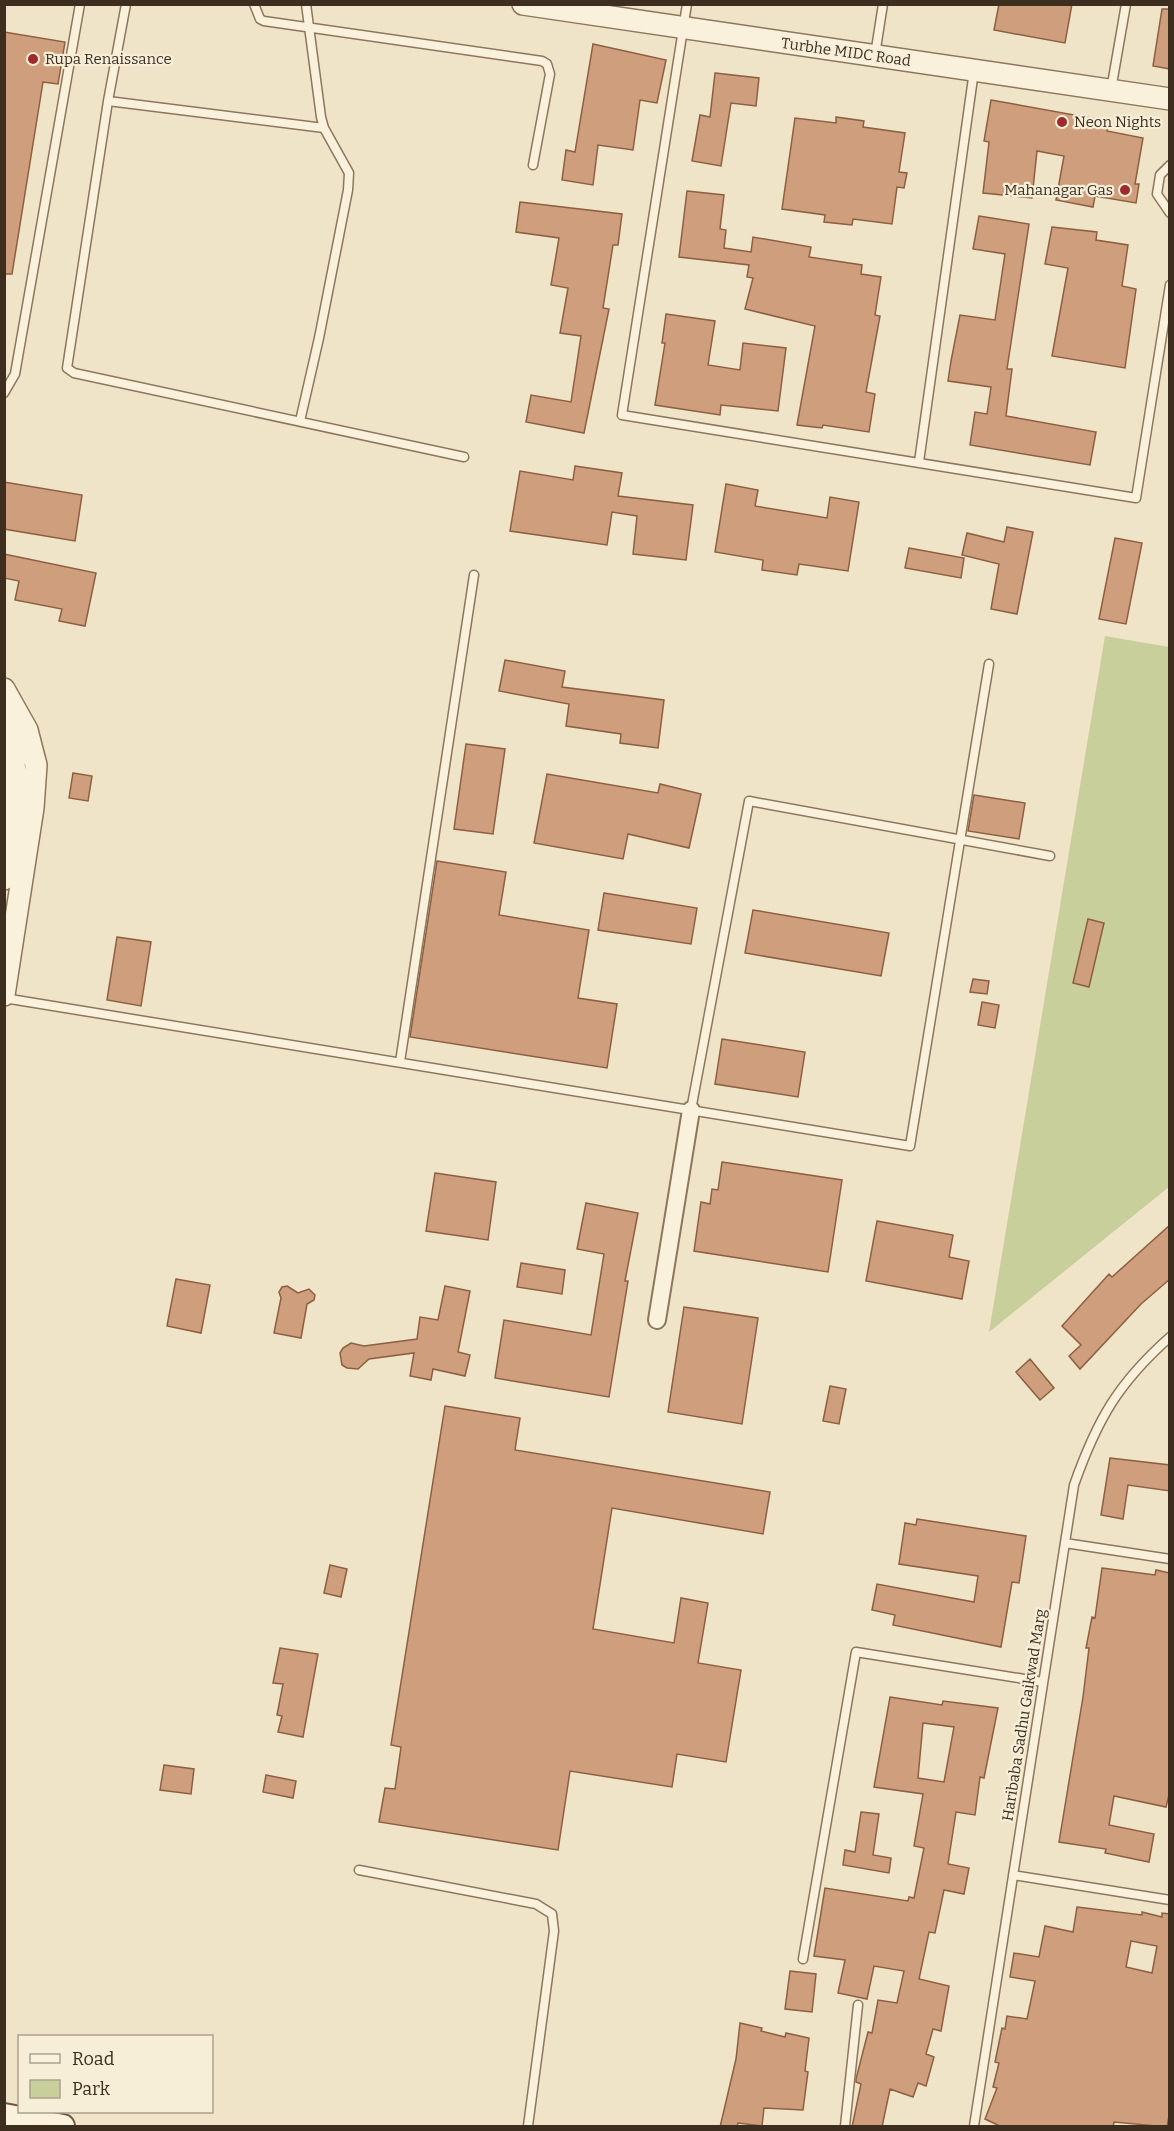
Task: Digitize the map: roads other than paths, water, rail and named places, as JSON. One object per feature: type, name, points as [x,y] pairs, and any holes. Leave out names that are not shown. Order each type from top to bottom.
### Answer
[{"type":"main road","points":[[4,2115],[63,2127]]},
{"type":"street","name":"Turbhe MIDC Road","points":[[523,4],[1170,99]]},
{"type":"street","points":[[4,689],[27,730],[36,765],[33,808],[4,997]]},
{"type":"street","points":[[4,724],[12,742],[16,780],[4,879]]},
{"type":"street","points":[[657,1320],[691,1110]]},
{"type":"lane","points":[[4,393],[15,374],[80,4]]},
{"type":"lane","points":[[126,4],[108,102],[68,368],[74,373],[464,457]]},
{"type":"lane","points":[[254,4],[262,21],[547,64],[550,74],[533,165]]},
{"type":"lane","points":[[300,421],[320,338],[348,190],[349,173],[324,128],[306,4]]},
{"type":"lane","points":[[687,4],[622,415],[1136,498],[1170,285]]},
{"type":"lane","points":[[875,56],[883,4]]},
{"type":"lane","points":[[1111,90],[1126,4]]},
{"type":"lane","points":[[919,462],[974,70]]},
{"type":"lane","points":[[108,102],[324,128]]},
{"type":"lane","points":[[1170,165],[1160,175],[1157,195],[1170,213]]},
{"type":"lane","points":[[400,1062],[474,575]]},
{"type":"lane","points":[[4,997],[910,1146],[989,664]]},
{"type":"lane","points":[[691,1110],[749,801],[1050,856]]},
{"type":"lane","name":"Haribaba Sadhu Gaikwad Marg","points":[[974,2127],[1074,1485],[1091,1437],[1111,1402],[1145,1358],[1170,1336]]},
{"type":"lane","points":[[1065,1543],[1170,1559]]},
{"type":"lane","points":[[803,1959],[856,1652],[1043,1682]]},
{"type":"lane","points":[[359,1870],[536,1904],[552,1914],[554,1931],[528,2127]]},
{"type":"lane","points":[[1013,1875],[1170,1900]]},
{"type":"lane","points":[[845,2127],[858,2005]]},
{"type":"place","name":"Rupa Renaissance","points":[[33,59]]},
{"type":"place","name":"Neon Nights","points":[[1062,122]]},
{"type":"place","name":"Mahanagar Gas","points":[[1125,190]]}]
